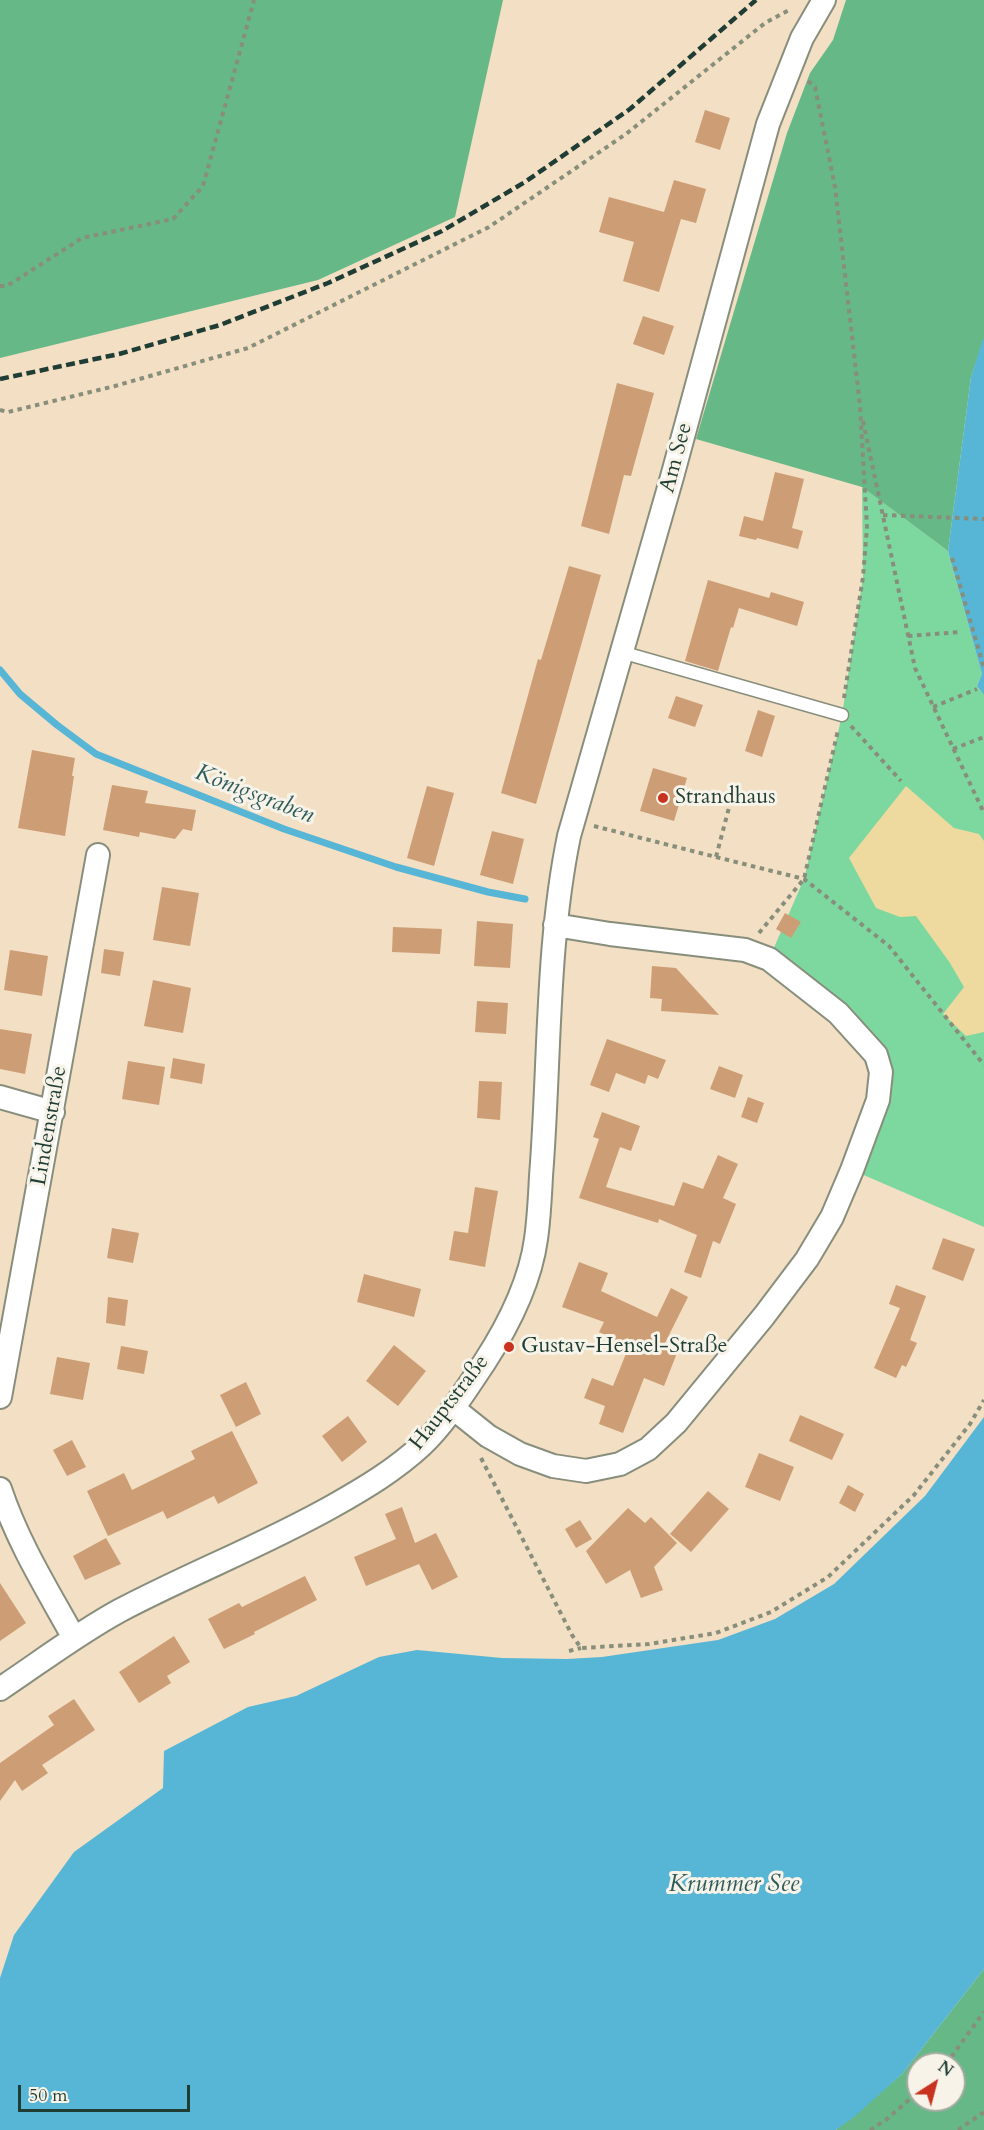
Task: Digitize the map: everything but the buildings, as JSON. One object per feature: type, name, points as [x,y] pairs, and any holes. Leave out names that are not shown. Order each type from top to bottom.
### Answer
[{"type":"street","name":"Am See","points":[[555,924],[560,879],[573,820],[672,477],[768,124],[802,38],[824,0]]},
{"type":"street","name":"Lindenstraße","points":[[0,1397],[98,855]]},
{"type":"street","points":[[453,1408],[488,1436],[520,1454],[553,1466],[586,1471],[620,1464],[648,1449],[676,1423],[764,1316],[807,1259],[832,1217],[878,1100],[881,1071],[876,1055],[838,1013],[769,959],[745,950],[610,934],[555,924]]},
{"type":"street","name":"Hauptstraße","points":[[0,1689],[118,1612],[306,1521],[374,1483],[392,1471],[424,1443],[453,1408],[494,1347],[516,1304],[529,1272],[536,1239],[544,1143],[555,924]]},
{"type":"street","points":[[0,1096],[52,1112]]},
{"type":"street","points":[[0,1489],[11,1521],[36,1572],[75,1638]]},
{"type":"lane","points":[[621,652],[842,715]]},
{"type":"path","points":[[0,286],[7,286],[82,238],[173,219],[203,186],[254,0]]},
{"type":"path","points":[[0,412],[115,386],[248,348],[489,227],[626,134],[765,23]]},
{"type":"path","points":[[745,950],[804,879],[842,715],[863,577],[867,527],[860,406],[834,187],[814,87],[807,80]]},
{"type":"path","points":[[860,406],[915,668],[984,813]]},
{"type":"path","points":[[883,515],[984,519]]},
{"type":"path","points":[[952,558],[984,668]]},
{"type":"path","points":[[908,636],[960,632]]},
{"type":"path","points":[[933,707],[977,690]]},
{"type":"path","points":[[842,715],[901,781]]},
{"type":"path","points":[[953,749],[984,736]]},
{"type":"path","points":[[716,857],[731,800]]},
{"type":"path","points":[[573,820],[804,879],[889,946],[984,1065]]},
{"type":"path","points":[[569,1651],[581,1648],[649,1644],[716,1633],[771,1612],[828,1577],[914,1495],[970,1424],[984,1400]]},
{"type":"path","points":[[481,1457],[572,1635],[581,1648]]},
{"type":"path","points":[[955,2052],[984,2013]]},
{"type":"path","points":[[870,2130],[906,2102]]},
{"type":"path","points":[[958,2130],[984,2112]]},
{"type":"green space","points":[[0,0],[503,0],[455,217],[318,280],[0,358]]},
{"type":"green space","points":[[846,0],[984,0],[984,339],[971,377],[948,551],[862,487],[696,439],[787,133],[810,73],[833,40]]},
{"type":"green space","points":[[862,487],[948,551],[982,674],[977,686],[984,695],[984,1227],[852,1170],[881,1072],[769,959],[804,879],[842,715],[863,577]]},
{"type":"green space","points":[[984,1969],[984,2130],[836,2130],[906,2069],[906,2112],[966,2112],[966,2052],[919,2052]]},
{"type":"sand","points":[[906,786],[954,828],[979,834],[984,841],[984,1032],[966,1036],[943,1014],[964,987],[950,963],[916,916],[900,917],[876,908],[849,858]]},
{"type":"water","points":[[983,339],[984,695],[977,686],[982,674],[948,551],[971,377]]},
{"type":"water","name":"Krummer See","points":[[984,1417],[984,1969],[919,2052],[906,2052],[906,2069],[902,2074],[836,2130],[0,2130],[0,1978],[14,1935],[74,1852],[163,1788],[164,1751],[248,1707],[296,1696],[379,1657],[417,1650],[502,1658],[567,1659],[602,1657],[718,1640],[775,1619],[834,1584],[925,1496]]},
{"type":"waterway","name":"Königsgraben","points":[[0,670],[20,694],[96,754],[284,829],[396,867],[488,892],[525,899]]},
{"type":"railway","points":[[0,379],[119,354],[220,325],[328,283],[442,231],[525,182],[630,109],[756,0]]},
{"type":"place","name":"Strandhaus","points":[[663,798]]},
{"type":"place","name":"Gustav-Hensel-Straße","points":[[509,1347]]}]
